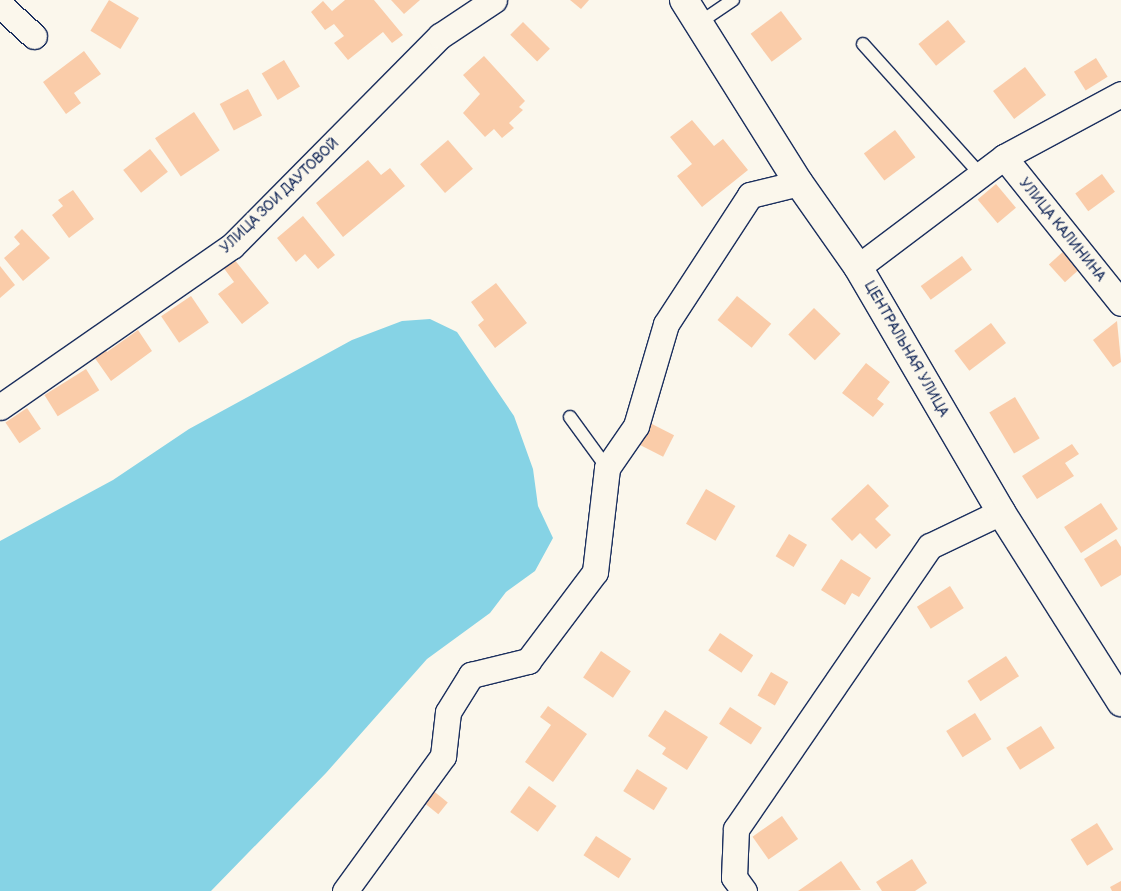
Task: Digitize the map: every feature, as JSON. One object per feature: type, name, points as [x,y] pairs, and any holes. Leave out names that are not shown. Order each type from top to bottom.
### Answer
[{"type":"street","name":"УЛИЦА ЗОИ ДАУТОВОЙ","points":[[0,407],[232,246],[440,36],[494,0]]},
{"type":"street","name":"ЦЕНТРАЛЬНАЯ УЛИЦА","points":[[684,0],[799,183],[858,267],[1001,512],[1121,702]]},
{"type":"street","points":[[0,5],[34,36]]},
{"type":"street","points":[[858,267],[1004,157],[1121,94]]},
{"type":"street","name":"УЛИЦА КАЛИНИНА","points":[[1004,157],[1121,303]]},
{"type":"street","points":[[345,891],[443,756],[448,712],[471,675],[528,661],[595,572],[607,468],[636,426],[666,324],[750,195],[799,183]]},
{"type":"street","points":[[739,884],[736,829],[930,546],[1001,512]]},
{"type":"lane","points":[[699,23],[733,0]]},
{"type":"lane","points":[[863,44],[980,174]]},
{"type":"lane","points":[[570,417],[607,468]]},
{"type":"water","points":[[430,319],[457,332],[514,416],[533,469],[538,506],[553,538],[535,571],[506,592],[490,613],[427,659],[326,773],[211,891],[0,891],[0,541],[113,480],[189,429],[352,340],[402,321]]},
{"type":"building","points":[[109,0],[139,18],[120,49],[90,31]]},
{"type":"building","points":[[345,0],[374,0],[403,35],[392,43],[383,32],[348,60],[334,43],[344,36],[334,24],[325,30],[311,12],[323,1],[332,11]]},
{"type":"building","points":[[391,0],[420,0],[404,14]]},
{"type":"building","points":[[570,0],[589,0],[581,9]]},
{"type":"building","points":[[781,11],[802,39],[772,62],[751,34]]},
{"type":"building","points":[[948,20],[966,42],[936,66],[918,44]]},
{"type":"building","points":[[523,22],[550,49],[537,62],[510,35]]},
{"type":"building","points":[[84,51],[101,74],[74,93],[81,103],[66,114],[43,82]]},
{"type":"building","points":[[484,56],[525,101],[519,107],[523,110],[509,123],[514,128],[502,138],[494,129],[485,137],[463,113],[480,94],[463,75]]},
{"type":"building","points":[[1096,58],[1108,77],[1086,90],[1074,72]]},
{"type":"building","points":[[284,60],[300,87],[278,100],[262,73]]},
{"type":"building","points":[[1025,67],[1046,95],[1014,119],[993,91]]},
{"type":"building","points":[[248,89],[262,115],[234,131],[220,104]]},
{"type":"building","points":[[194,112],[220,150],[181,176],[155,138]]},
{"type":"building","points":[[692,120],[714,146],[723,139],[748,170],[702,207],[677,176],[692,164],[670,137]]},
{"type":"building","points":[[895,130],[915,157],[884,181],[864,153]]},
{"type":"building","points":[[448,140],[473,169],[445,193],[420,164]]},
{"type":"building","points":[[150,149],[168,172],[141,193],[123,170]]},
{"type":"building","points":[[368,160],[381,175],[390,168],[405,186],[343,237],[316,203]]},
{"type":"building","points":[[1102,174],[1115,192],[1088,211],[1075,193]]},
{"type":"building","points":[[996,184],[1016,208],[998,223],[978,199]]},
{"type":"building","points":[[73,190],[94,219],[69,238],[52,215],[63,206],[58,200]]},
{"type":"building","points":[[303,216],[335,255],[318,269],[305,254],[296,262],[277,238]]},
{"type":"building","points":[[22,229],[50,258],[23,281],[4,258],[20,244],[14,237]]},
{"type":"building","points":[[1066,249],[1082,267],[1065,282],[1049,264]]},
{"type":"building","points":[[962,256],[972,270],[931,300],[921,286]]},
{"type":"building","points":[[234,259],[269,303],[242,324],[218,294],[234,282],[223,267]]},
{"type":"building","points":[[0,266],[15,285],[0,298]]},
{"type":"building","points":[[496,283],[527,323],[495,348],[478,325],[484,320],[471,302]]},
{"type":"building","points":[[191,296],[209,323],[179,343],[161,316]]},
{"type":"building","points":[[737,296],[771,324],[752,348],[717,320]]},
{"type":"building","points":[[814,308],[841,334],[815,360],[788,335]]},
{"type":"building","points":[[1117,321],[1121,362],[1113,367],[1093,340]]},
{"type":"building","points":[[991,323],[1006,343],[969,371],[954,351]]},
{"type":"building","points":[[138,330],[152,351],[111,381],[92,354],[103,346],[107,352]]},
{"type":"building","points":[[866,363],[890,382],[877,399],[884,404],[873,417],[842,393]]},
{"type":"building","points":[[86,369],[99,390],[58,416],[44,395]]},
{"type":"building","points":[[1015,397],[1040,438],[1014,454],[989,412]]},
{"type":"building","points":[[27,408],[41,429],[19,443],[5,423]]},
{"type":"building","points":[[650,423],[674,435],[663,457],[639,444]]},
{"type":"building","points":[[1072,444],[1079,454],[1065,463],[1074,476],[1037,499],[1022,476]]},
{"type":"building","points":[[868,484],[889,506],[875,519],[891,535],[876,549],[860,533],[852,541],[831,519]]},
{"type":"building","points":[[706,489],[735,506],[715,541],[686,524]]},
{"type":"building","points":[[1101,503],[1118,529],[1081,553],[1064,527]]},
{"type":"building","points":[[789,534],[807,545],[794,567],[776,556]]},
{"type":"building","points":[[1116,539],[1121,547],[1121,575],[1101,587],[1084,559]]},
{"type":"building","points":[[841,559],[871,578],[859,597],[852,593],[845,605],[821,590]]},
{"type":"building","points":[[950,586],[964,608],[931,629],[917,607]]},
{"type":"building","points":[[720,633],[753,655],[741,673],[708,650]]},
{"type":"building","points":[[601,651],[631,671],[613,698],[583,678]]},
{"type":"building","points":[[1006,656],[1019,676],[980,701],[967,681]]},
{"type":"building","points":[[771,672],[788,682],[775,705],[758,695]]},
{"type":"building","points":[[548,706],[587,734],[553,782],[525,762],[551,725],[540,717]]},
{"type":"building","points":[[730,707],[762,728],[751,744],[719,724]]},
{"type":"building","points":[[665,710],[708,737],[687,770],[662,754],[666,748],[648,736]]},
{"type":"building","points":[[975,713],[991,739],[963,757],[946,731]]},
{"type":"building","points":[[1041,726],[1055,748],[1020,770],[1006,748]]},
{"type":"building","points":[[637,769],[668,788],[654,810],[623,791]]},
{"type":"building","points":[[426,785],[448,803],[438,814],[417,797]]},
{"type":"building","points":[[529,786],[557,806],[538,832],[510,812]]},
{"type":"building","points":[[782,816],[798,839],[769,860],[753,837]]},
{"type":"building","points":[[1097,823],[1113,849],[1087,866],[1071,839]]},
{"type":"building","points":[[596,836],[631,859],[619,878],[583,855]]},
{"type":"building","points":[[912,859],[927,883],[915,891],[882,891],[876,882]]},
{"type":"building","points":[[841,861],[861,890],[798,891]]},
{"type":"building","points":[[1121,881],[1121,891],[1112,891],[1110,887]]}]
